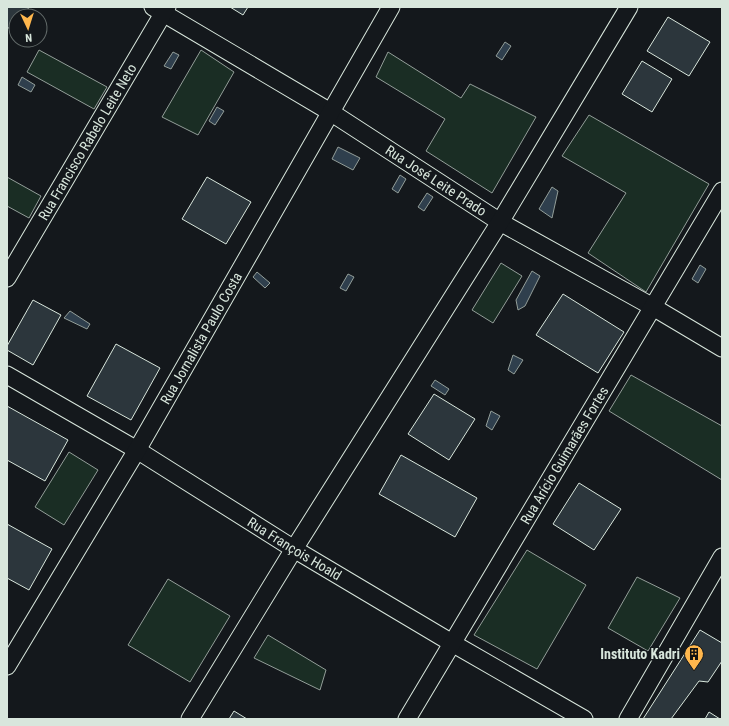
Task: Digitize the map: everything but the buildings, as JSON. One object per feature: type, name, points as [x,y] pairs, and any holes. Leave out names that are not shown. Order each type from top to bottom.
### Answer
[{"type":"street","name":"Rua Jornalista Paulo Costa","points":[[7,666],[137,450],[332,113],[391,7]]},
{"type":"street","points":[[190,719],[294,548],[500,222],[629,7]]},
{"type":"street","name":"Rua José Leite Prado","points":[[161,9],[332,113],[500,222],[653,307],[722,348]]},
{"type":"street","name":"Rua Francisco Rabelo Leite Neto","points":[[7,278],[161,9]]},
{"type":"street","name":"Rua Arício Guimarães Fortes","points":[[407,719],[722,191]]},
{"type":"street","name":"Rua François Hoald","points":[[7,375],[137,450],[294,548],[452,643],[584,719]]},
{"type":"street","points":[[628,719],[722,557]]},
{"type":"green space","points":[[39,50],[107,87],[94,109],[27,72]]},
{"type":"green space","points":[[201,50],[234,72],[198,135],[162,117]]},
{"type":"green space","points":[[388,52],[461,98],[470,84],[536,117],[492,193],[426,151],[445,119],[376,77]]},
{"type":"green space","points":[[589,115],[709,184],[646,292],[588,253],[626,193],[562,156]]},
{"type":"green space","points":[[7,177],[41,196],[29,218],[7,206]]},
{"type":"green space","points":[[501,263],[522,276],[493,323],[472,310]]},
{"type":"green space","points":[[631,375],[722,426],[722,480],[609,411]]},
{"type":"green space","points":[[69,452],[98,470],[64,525],[35,507]]},
{"type":"green space","points":[[527,550],[586,585],[537,669],[474,635]]},
{"type":"green space","points":[[637,577],[680,598],[648,651],[608,628]]},
{"type":"green space","points":[[168,579],[230,616],[190,682],[128,645]]},
{"type":"green space","points":[[268,635],[326,670],[320,690],[254,658]]},
{"type":"water","points":[[505,42],[511,46],[502,60],[496,56]]},
{"type":"water","points":[[173,52],[179,55],[171,69],[164,66]]},
{"type":"water","points":[[22,77],[35,85],[31,92],[18,85]]},
{"type":"water","points":[[217,107],[224,111],[215,125],[209,121]]},
{"type":"water","points":[[338,147],[360,158],[353,170],[332,159]]},
{"type":"water","points":[[400,175],[406,179],[398,193],[392,189]]},
{"type":"water","points":[[552,187],[558,191],[552,218],[539,209]]},
{"type":"water","points":[[427,193],[433,197],[424,211],[418,207]]},
{"type":"water","points":[[700,265],[706,269],[698,283],[692,279]]},
{"type":"water","points":[[532,271],[540,276],[525,306],[518,310],[516,300]]},
{"type":"water","points":[[257,272],[270,283],[265,288],[253,277]]},
{"type":"water","points":[[348,274],[354,277],[346,291],[340,288]]},
{"type":"water","points":[[70,311],[90,324],[87,329],[64,318]]},
{"type":"water","points":[[513,355],[523,360],[514,374],[508,370]]},
{"type":"water","points":[[435,380],[449,389],[445,395],[431,386]]},
{"type":"water","points":[[491,411],[500,416],[492,430],[486,426]]},
{"type":"place","name":"Instituto Kadri","points":[[694,671]]}]
